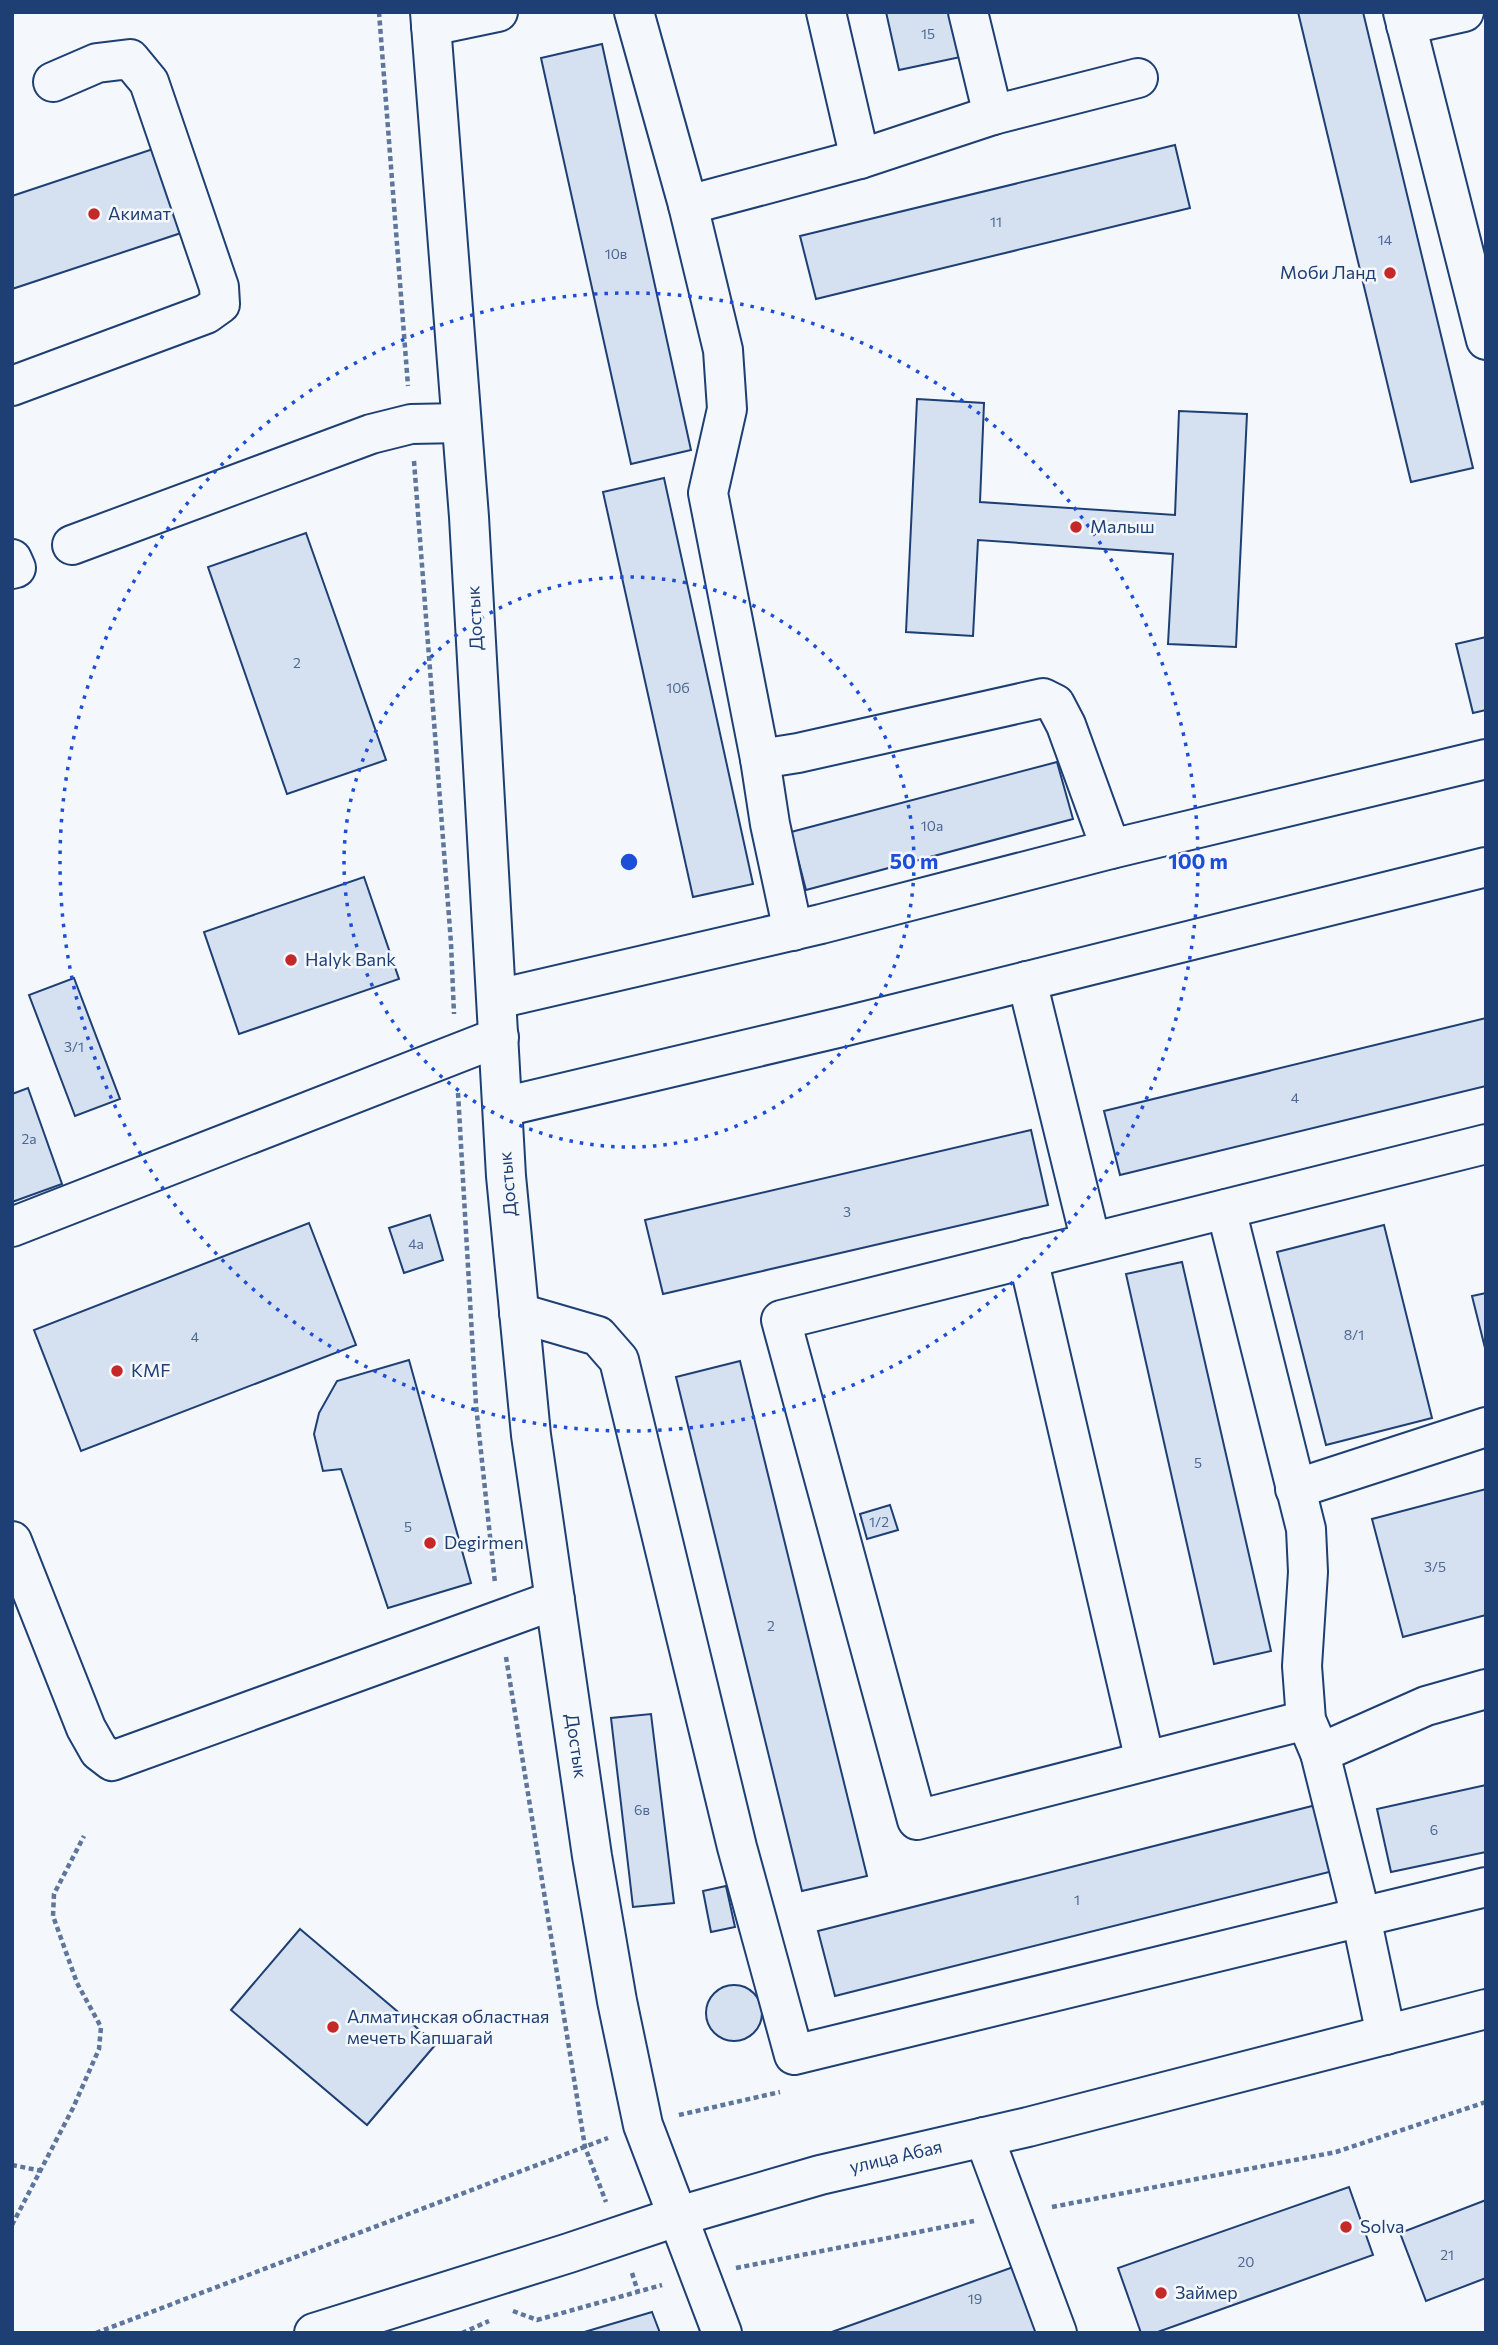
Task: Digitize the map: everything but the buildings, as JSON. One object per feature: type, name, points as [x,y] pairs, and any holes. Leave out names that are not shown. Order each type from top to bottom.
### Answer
[{"type":"street","points":[[431,19],[498,12]]},
{"type":"street","points":[[634,12],[688,205],[723,350],[727,409],[708,493],[760,759],[770,824],[793,930]]},
{"type":"street","points":[[826,12],[860,159]]},
{"type":"street","points":[[968,12],[993,115]]},
{"type":"street","points":[[1464,12],[1404,19],[1486,340]]},
{"type":"street","name":"Достык","points":[[431,19],[470,531],[506,1176],[531,1435],[592,1856],[617,2001],[643,2125],[722,2333]]},
{"type":"street","points":[[12,386],[206,314],[219,304],[219,287],[149,82],[130,59],[97,63],[53,82]]},
{"type":"street","points":[[688,205],[860,159],[993,115],[1139,78]]},
{"type":"street","points":[[72,545],[371,434],[411,424],[461,423]]},
{"type":"street","points":[[12,559],[16,568],[12,569]]},
{"type":"street","points":[[760,759],[1043,698],[1055,704],[1066,725],[1111,849]]},
{"type":"street","points":[[497,999],[793,930],[1111,849],[1486,759]]},
{"type":"street","points":[[503,1107],[846,1026],[1486,867]]},
{"type":"street","points":[[1027,981],[1091,1242]]},
{"type":"street","points":[[12,1227],[499,1037]]},
{"type":"street","points":[[1486,1144],[781,1320],[917,1820],[1145,1762],[1313,1736],[1486,1689]]},
{"type":"street","points":[[1226,1209],[1307,1529],[1308,1572],[1302,1666],[1313,1736],[1361,1917],[1386,2035]]},
{"type":"street","points":[[1028,1258],[1145,1762]]},
{"type":"street","points":[[520,1313],[598,1336],[619,1360],[737,1847],[794,2055],[1486,1887]]},
{"type":"street","points":[[1295,1489],[1486,1427]]},
{"type":"street","points":[[12,1541],[86,1728],[99,1751],[113,1761],[555,1600]]},
{"type":"street","name":"улица Абая","points":[[314,2333],[679,2216],[820,2175],[984,2137],[1486,2009]]},
{"type":"street","points":[[984,2137],[1058,2333]]},
{"type":"path","points":[[12,2225],[42,2171],[99,2049],[101,2027],[77,1983],[53,1916],[54,1894],[84,1836]]},
{"type":"path","points":[[96,2333],[643,2125],[780,2092]]},
{"type":"path","points":[[12,2165],[42,2171]]},
{"type":"place","name":"Акимат","points":[[94,214]]},
{"type":"place","name":"Моби Ланд","points":[[1390,273]]},
{"type":"place","name":"Малыш","points":[[1076,527]]},
{"type":"place","name":"Halyk Bank","points":[[291,960]]},
{"type":"place","name":"KMF","points":[[117,1371]]},
{"type":"place","name":"Degirmen","points":[[430,1543]]},
{"type":"place","name":"Алматинская областная мечеть Капшагай","points":[[333,2027]]},
{"type":"place","name":"Solva","points":[[1346,2227]]},
{"type":"place","name":"Займер","points":[[1161,2293]]}]
